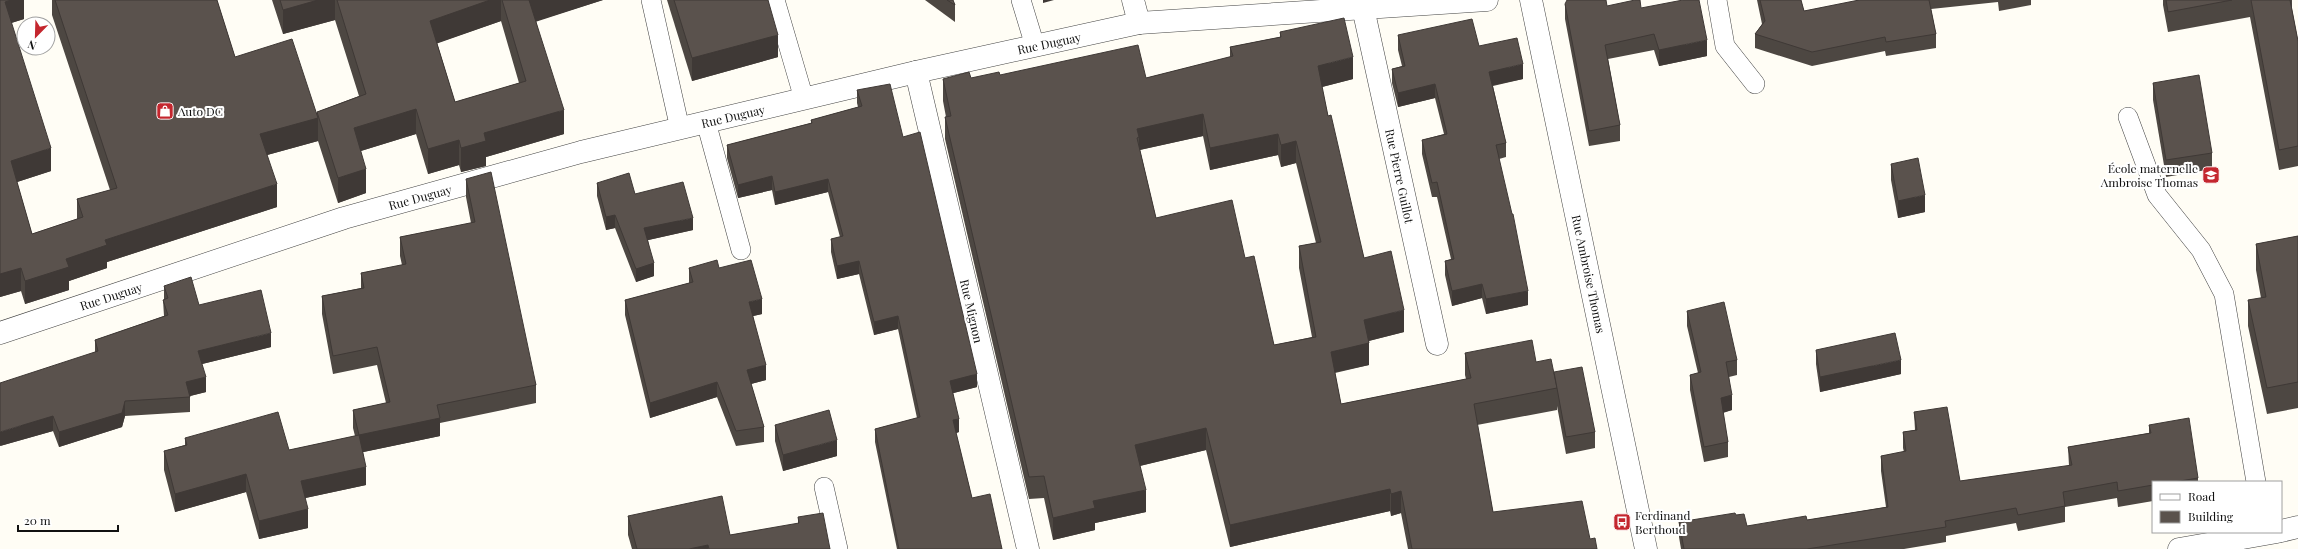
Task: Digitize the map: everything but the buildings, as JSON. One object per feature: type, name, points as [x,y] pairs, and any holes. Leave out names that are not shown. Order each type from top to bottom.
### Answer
[{"type":"street","points":[[1133,0],[1139,23]]},
{"type":"street","name":"Rue Duguay","points":[[0,333],[344,218],[581,152],[916,72],[1139,23],[1487,0]]},
{"type":"street","name":"Rue Ambroise Thomas","points":[[1531,0],[1646,549]]},
{"type":"street","name":"Rue Pierre Guillot","points":[[1363,8],[1437,344]]},
{"type":"street","name":"Rue Mignon","points":[[916,72],[1028,549]]},
{"type":"street","points":[[2282,531],[2298,528]]},
{"type":"street","points":[[2179,549],[2251,540],[2274,533]]},
{"type":"lane","points":[[651,0],[680,129]]},
{"type":"lane","points":[[775,0],[804,99]]},
{"type":"lane","points":[[1021,0],[1035,46]]},
{"type":"lane","points":[[1717,0],[1725,46],[1755,84]]},
{"type":"lane","points":[[2128,117],[2157,195],[2201,250],[2224,294],[2256,481]]},
{"type":"lane","points":[[706,122],[741,250]]},
{"type":"lane","points":[[824,487],[838,549]]},
{"type":"place","name":"Auto DC","points":[[165,111]]},
{"type":"place","name":"École maternelle Ambroise Thomas","points":[[2211,175]]},
{"type":"place","name":"Ferdinand Berthoud","points":[[1622,522]]}]
